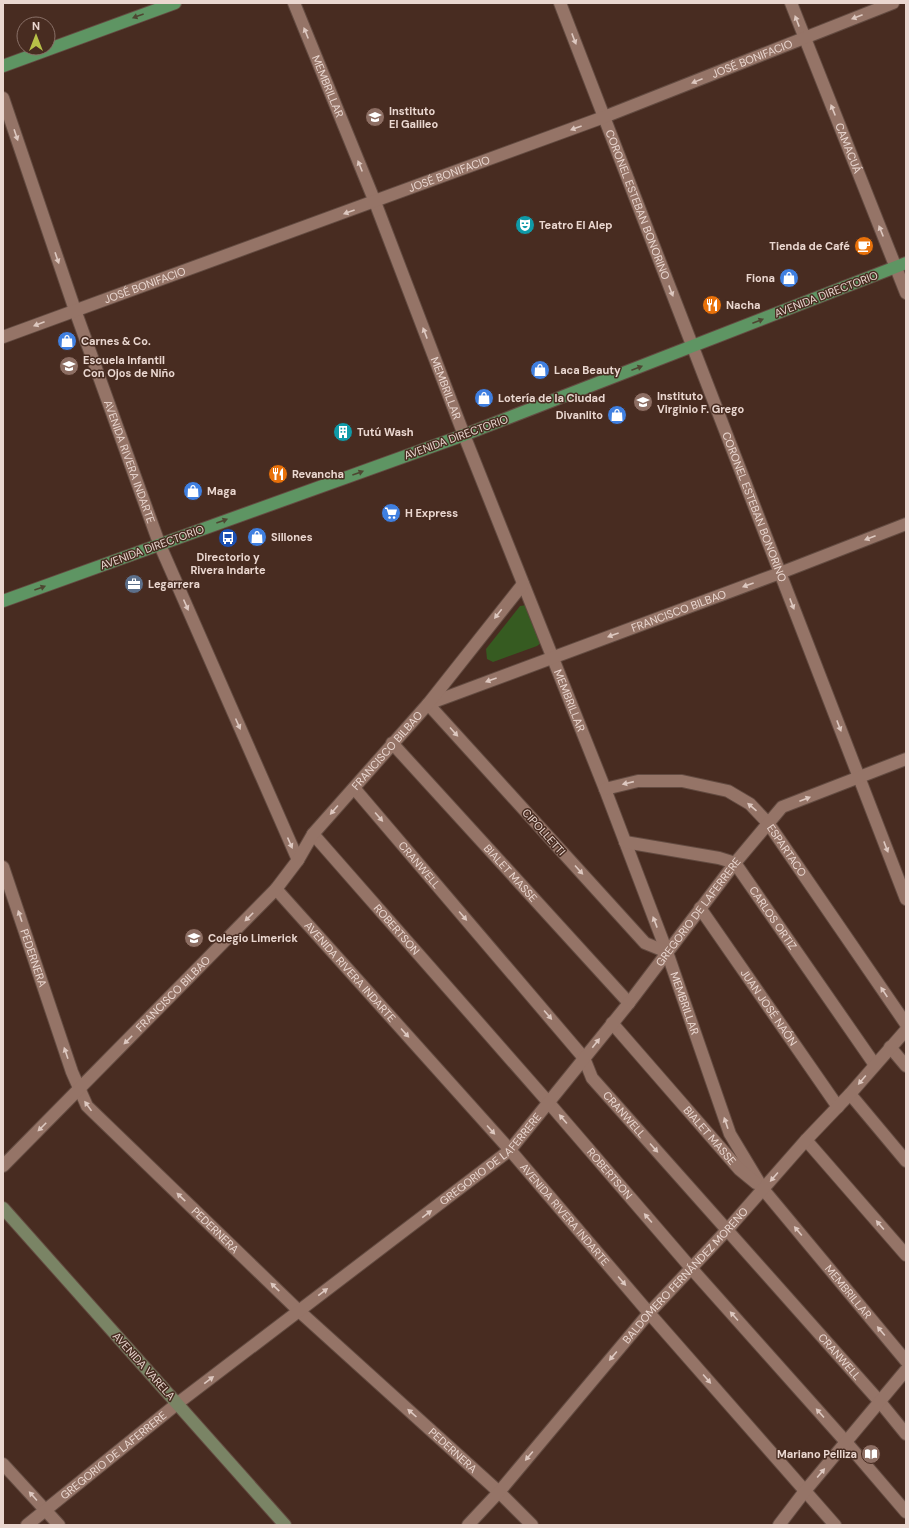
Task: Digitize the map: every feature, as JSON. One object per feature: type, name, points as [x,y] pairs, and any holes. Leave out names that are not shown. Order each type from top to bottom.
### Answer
[{"type":"main road","points":[[3,66],[175,3]]},
{"type":"main road","name":"AVENIDA DIRECTORIO","points":[[3,601],[159,543],[464,435],[901,265]]},
{"type":"main road","name":"AVENIDA VARELA","points":[[3,1208],[178,1403],[284,1525]]},
{"type":"street","name":"MEMBRILLAR","points":[[294,3],[375,202],[464,435],[605,789],[667,952],[730,1134],[763,1189],[906,1361]]},
{"type":"street","name":"CORONEL ESTEBAN BONORINO","points":[[560,3],[906,899]]},
{"type":"street","name":"CAMACUÁ","points":[[790,3],[901,265],[906,293]]},
{"type":"street","name":"JOSÉ BONIFACIO","points":[[3,337],[604,117],[893,3]]},
{"type":"street","name":"AVENIDA RIVERA INDARTE","points":[[3,98],[75,310],[159,543],[298,860]]},
{"type":"street","name":"FRANCISCO BILBAO","points":[[428,704],[780,573],[906,524]]},
{"type":"street","name":"FRANCISCO BILBAO","points":[[3,1166],[276,889],[298,860],[313,834],[428,704],[523,584]]},
{"type":"street","name":"CIPOLLETTI","points":[[428,704],[645,943],[667,952]]},
{"type":"street","name":"BIALET MASSE","points":[[392,743],[629,1003]]},
{"type":"street","name":"GREGORIO DE LAFERRERE","points":[[27,1525],[178,1403],[510,1150],[629,1003],[735,863],[782,807],[906,759]]},
{"type":"street","name":"ESPARTACO","points":[[605,789],[638,781],[660,780],[688,782],[728,791],[750,804],[768,822],[906,1024]]},
{"type":"street","name":"CRANWELL","points":[[354,788],[584,1058],[592,1078],[880,1402],[906,1434]]},
{"type":"street","name":"ROBERTSON","points":[[313,834],[906,1512]]},
{"type":"street","points":[[624,842],[719,858],[735,863]]},
{"type":"street","name":"CARLOS ORTIZ","points":[[735,863],[875,1065]]},
{"type":"street","name":"PEDERNERA","points":[[3,866],[72,1072],[87,1106],[299,1310],[499,1492],[532,1525]]},
{"type":"street","name":"AVENIDA RIVERA INDARTE","points":[[276,889],[510,1150],[649,1313],[835,1525]]},
{"type":"street","name":"JUAN JOSÉ NAÓN","points":[[700,908],[838,1107]]},
{"type":"street","name":"BIALET MASSE","points":[[612,1023],[739,1169],[763,1189]]},
{"type":"street","name":"BALDOMERO FERNÁNDEZ MORENO","points":[[468,1525],[499,1492],[649,1313],[727,1230],[906,1030]]},
{"type":"street","points":[[890,1047],[906,1066]]},
{"type":"street","points":[[850,1094],[906,1161]]},
{"type":"street","points":[[806,1140],[906,1255]]},
{"type":"street","points":[[779,1525],[805,1491],[906,1370]]},
{"type":"street","points":[[3,1464],[59,1525]]},
{"type":"green space","points":[[527,605],[541,643],[537,646],[493,662],[487,659],[486,649],[520,606]]},
{"type":"place","name":"Instituto El Galileo","points":[[375,117]]},
{"type":"place","name":"Teatro El Alep","points":[[525,225]]},
{"type":"place","name":"Tienda de Café","points":[[864,246]]},
{"type":"place","name":"Fiona","points":[[789,278]]},
{"type":"place","name":"Nacha","points":[[712,305]]},
{"type":"place","name":"Carnes & Co.","points":[[67,341]]},
{"type":"place","name":"Escuela Infantil Con Ojos de Niño","points":[[69,366]]},
{"type":"place","name":"Laca Beauty","points":[[540,370]]},
{"type":"place","name":"Lotería de la Ciudad","points":[[484,398]]},
{"type":"place","name":"Instituto Virginio F. Grego","points":[[643,402]]},
{"type":"place","name":"Divanlito","points":[[617,415]]},
{"type":"place","name":"Tutú Wash","points":[[343,432]]},
{"type":"place","name":"Revancha","points":[[278,474]]},
{"type":"place","name":"Maga","points":[[193,491]]},
{"type":"place","name":"H Express","points":[[391,513]]},
{"type":"place","name":"Sillones","points":[[257,537]]},
{"type":"place","name":"Directorio y Rivera Indarte","points":[[228,538]]},
{"type":"place","name":"Legarrera","points":[[134,584]]},
{"type":"place","name":"Colegio Limerick","points":[[194,938]]},
{"type":"place","name":"Mariano Pelliza","points":[[871,1454]]}]
